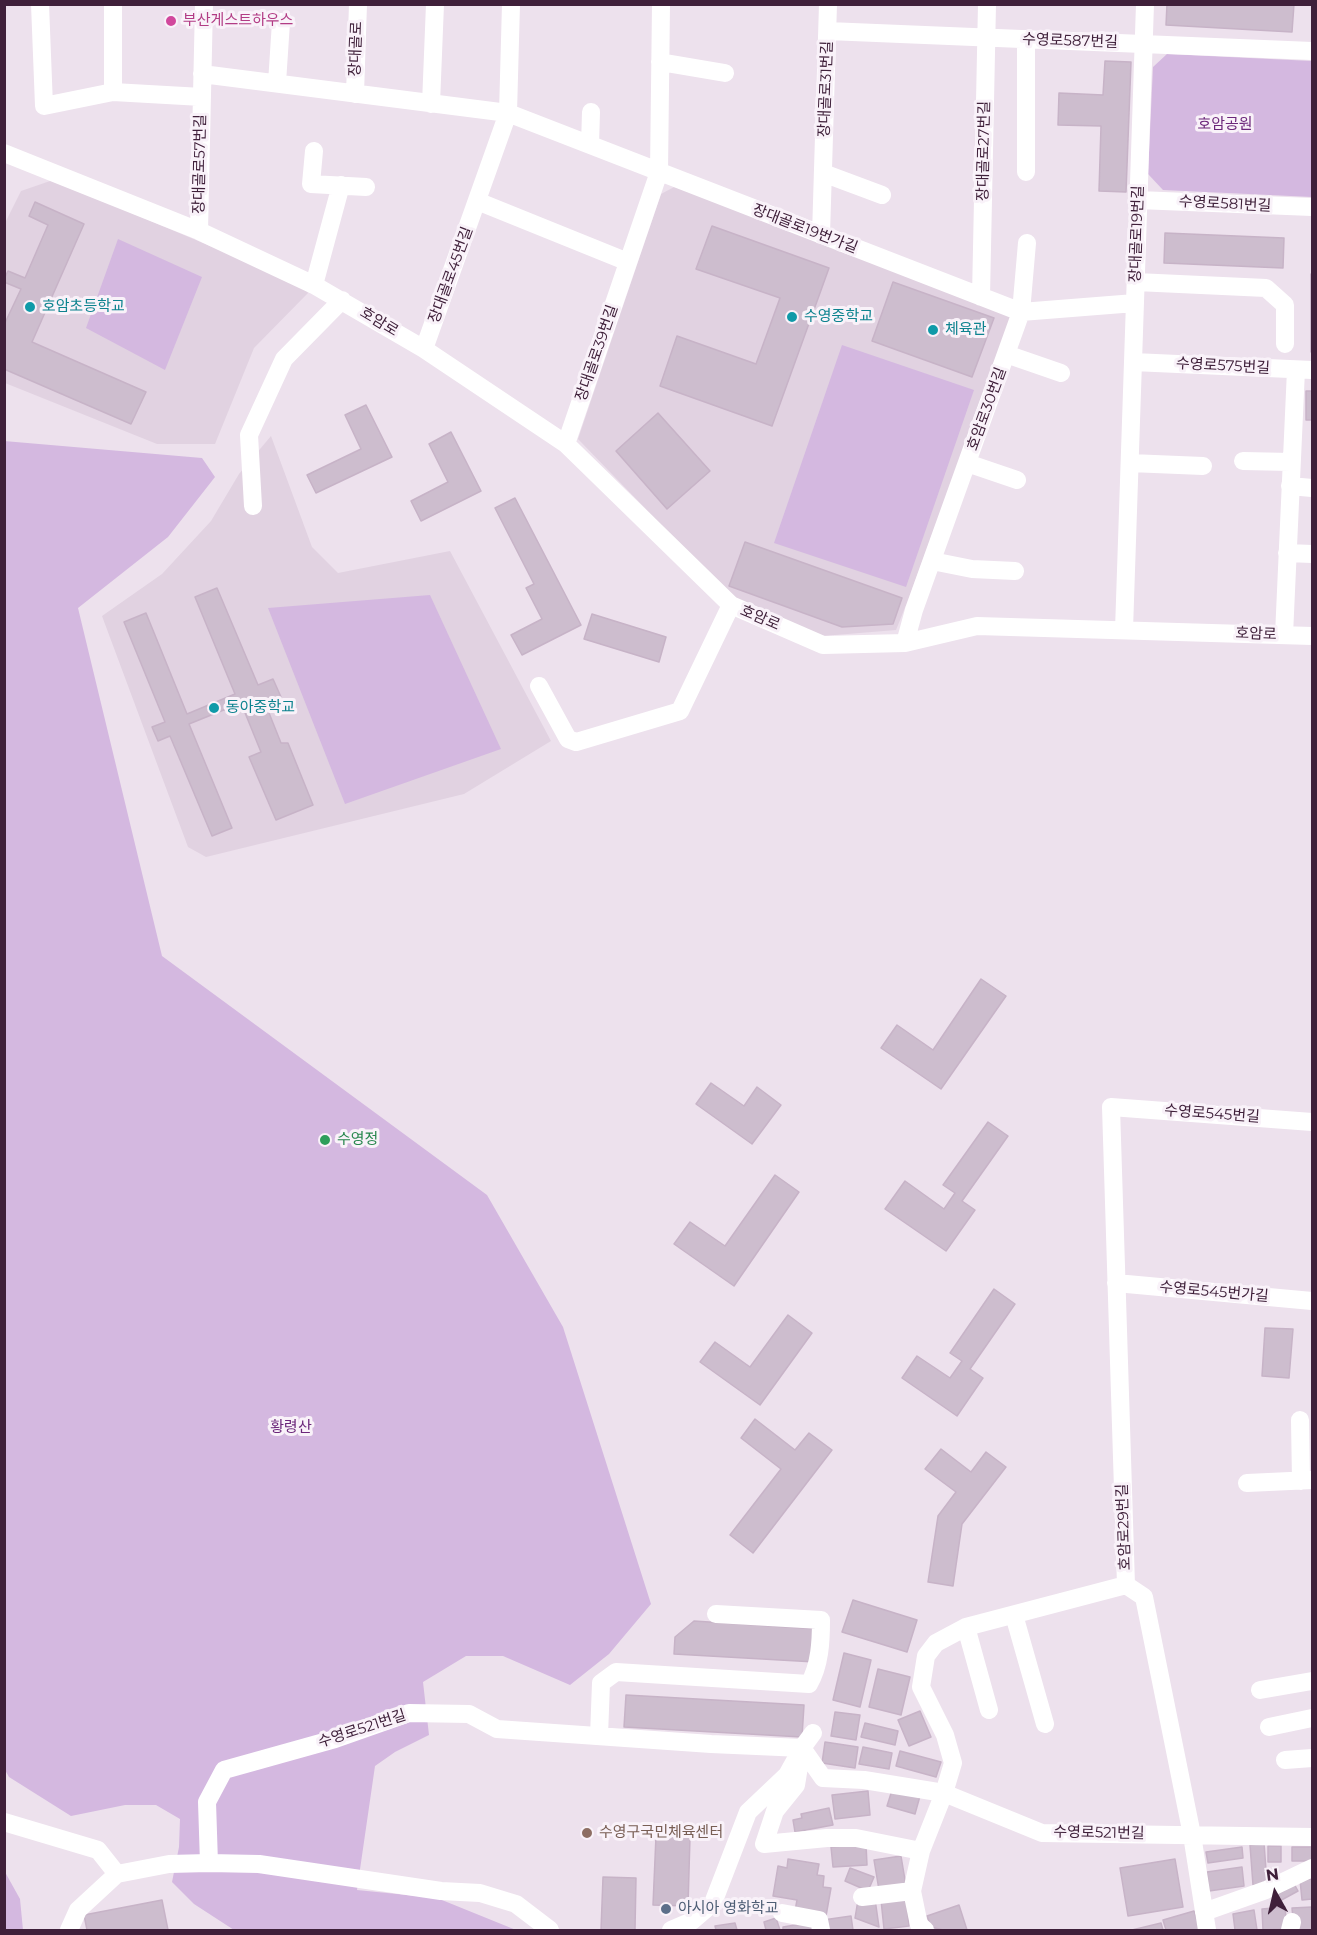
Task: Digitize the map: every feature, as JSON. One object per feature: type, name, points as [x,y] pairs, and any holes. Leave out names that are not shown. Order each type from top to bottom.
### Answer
[{"type":"street","name":"장대골로57번길","points":[[40,4],[44,106],[113,92],[202,98]]},
{"type":"street","points":[[113,4],[113,92]]},
{"type":"street","name":"장대골로57번길","points":[[199,231],[204,4]]},
{"type":"street","name":"장대골로","points":[[355,94],[358,4]]},
{"type":"street","points":[[431,104],[435,4]]},
{"type":"street","name":"장대골로45번길","points":[[424,349],[508,113],[511,4]]},
{"type":"street","name":"장대골로39번길","points":[[566,444],[659,172],[661,4]]},
{"type":"street","name":"장대골로31번길","points":[[821,235],[828,4]]},
{"type":"street","name":"장대골로27번길","points":[[981,297],[987,4]]},
{"type":"street","name":"장대골로19번길","points":[[1124,630],[1145,4]]},
{"type":"street","points":[[277,83],[281,22]]},
{"type":"street","name":"수영로587번길","points":[[828,31],[1312,51]]},
{"type":"street","points":[[1026,39],[1026,172]]},
{"type":"street","points":[[660,63],[725,73]]},
{"type":"street","name":"장대골로19번가길","points":[[202,74],[508,113],[1021,312],[1135,303]]},
{"type":"street","points":[[590,145],[591,112]]},
{"type":"street","points":[[314,151],[311,184],[366,187]]},
{"type":"street","name":"호암로","points":[[4,153],[199,231],[314,285],[424,349],[566,444],[731,605],[823,645],[905,643],[977,626],[1312,636]]},
{"type":"street","points":[[823,173],[882,195]]},
{"type":"street","points":[[314,285],[341,186]]},
{"type":"street","name":"수영로581번길","points":[[1138,200],[1312,207]]},
{"type":"street","points":[[477,201],[628,262]]},
{"type":"street","points":[[1021,312],[1027,243]]},
{"type":"street","points":[[1136,282],[1266,288],[1285,305],[1286,344]]},
{"type":"street","points":[[253,506],[249,435],[284,359],[342,300]]},
{"type":"street","name":"호암로30번길","points":[[905,643],[914,610],[1021,312]]},
{"type":"street","name":"호암로30번길","points":[[1006,354],[1061,373]]},
{"type":"street","name":"수영로575번길","points":[[1133,362],[1304,370]]},
{"type":"street","points":[[1284,635],[1291,462],[1304,370]]},
{"type":"street","points":[[1243,460],[1291,462]]},
{"type":"street","name":"호암로30번길","points":[[967,463],[1017,480]]},
{"type":"street","points":[[1130,463],[1203,466]]},
{"type":"street","points":[[1290,486],[1312,488]]},
{"type":"street","points":[[1287,553],[1312,554]]},
{"type":"street","points":[[932,561],[972,570],[1015,571]]},
{"type":"street","points":[[539,686],[568,739],[576,742],[680,711],[731,605]]},
{"type":"street","name":"수영로545번길","points":[[1111,1107],[1312,1122]]},
{"type":"street","name":"호암로29번길","points":[[1111,1107],[1126,1585],[1144,1597],[1192,1835],[1207,1930]]},
{"type":"street","name":"수영로545번가길","points":[[1116,1283],[1312,1301]]},
{"type":"street","points":[[1247,1483],[1307,1480],[1300,1420]]},
{"type":"street","points":[[925,1930],[919,1925],[912,1891],[921,1851],[945,1793],[953,1763],[945,1735],[921,1687],[926,1656],[936,1643],[966,1627],[1126,1585]]},
{"type":"street","points":[[599,1736],[601,1683],[616,1672],[809,1684],[814,1675],[821,1642],[821,1620],[716,1614]]},
{"type":"street","points":[[1014,1615],[1045,1724]]},
{"type":"street","points":[[966,1627],[989,1710]]},
{"type":"street","points":[[1260,1690],[1312,1681]]},
{"type":"street","name":"수영로521번길","points":[[209,1863],[207,1802],[224,1770],[335,1739],[409,1713],[469,1714],[497,1729],[599,1736],[808,1741],[823,1779],[864,1780],[945,1793],[1042,1833],[1312,1837]]},
{"type":"street","points":[[1269,1727],[1312,1718]]},
{"type":"street","points":[[808,1741],[796,1785],[775,1811],[764,1844],[827,1838],[856,1838],[921,1851]]},
{"type":"street","points":[[671,1930],[692,1921],[713,1903],[748,1812],[788,1775],[808,1741]]},
{"type":"street","points":[[1285,1760],[1312,1758]]},
{"type":"street","points":[[4,1822],[98,1850],[117,1874]]},
{"type":"street","points":[[69,1930],[78,1910],[117,1874],[170,1864],[209,1863],[259,1864],[441,1891],[480,1893],[516,1904],[550,1930]]},
{"type":"street","points":[[1204,1912],[1266,1890],[1312,1868]]},
{"type":"street","points":[[862,1897],[912,1891]]},
{"type":"street","points":[[782,1913],[819,1920],[821,1930]]},
{"type":"shaded area","points":[[53,180],[303,285],[308,293],[254,348],[215,444],[157,444],[5,383],[4,225],[21,191]]},
{"type":"shaded area","points":[[676,186],[1012,317],[896,630],[823,636],[736,602],[578,439],[661,194]]},
{"type":"shaded area","points":[[271,436],[312,547],[338,573],[450,551],[551,741],[464,794],[206,857],[188,847],[102,616],[162,574],[211,521],[239,474]]},
{"type":"green space","name":"호암공원","points":[[1167,54],[1312,61],[1312,197],[1163,190],[1148,174],[1153,67]]},
{"type":"green space","points":[[118,239],[202,277],[165,370],[86,328]]},
{"type":"green space","points":[[842,345],[974,390],[906,587],[774,543]]},
{"type":"green space","name":"황령산","points":[[4,441],[202,458],[215,477],[168,537],[78,608],[162,956],[487,1195],[563,1327],[651,1604],[609,1654],[570,1685],[503,1656],[466,1656],[423,1682],[429,1735],[395,1752],[375,1766],[357,1890],[437,1898],[516,1930],[234,1930],[194,1904],[172,1882],[179,1847],[180,1819],[156,1805],[125,1805],[71,1816],[9,1777],[5,1770]]},
{"type":"green space","points":[[430,595],[501,749],[345,804],[268,608]]},
{"type":"green space","points":[[5,1872],[20,1899],[23,1930],[5,1930]]},
{"type":"building","points":[[1167,4],[1294,4],[1292,32],[1166,25]]},
{"type":"building","points":[[1105,61],[1131,62],[1126,192],[1099,191],[1101,126],[1058,125],[1059,93],[1103,95]]},
{"type":"building","name":"호암초등학교","points":[[35,202],[84,224],[32,342],[146,392],[131,424],[4,369],[4,325],[21,289],[4,282],[4,279],[8,271],[25,278],[48,225],[29,216]]},
{"type":"building","name":"수영중학교","points":[[712,226],[829,268],[772,426],[660,386],[677,336],[756,364],[780,298],[696,269]]},
{"type":"building","points":[[1165,233],[1284,238],[1283,268],[1164,263]]},
{"type":"building","points":[[1312,274],[1312,352],[1311,352]]},
{"type":"building","name":"체육관","points":[[893,282],[994,318],[972,377],[872,341]]},
{"type":"building","points":[[1306,391],[1312,391],[1312,420],[1306,420]]},
{"type":"building","points":[[366,405],[392,457],[316,493],[307,475],[361,449],[345,415]]},
{"type":"building","points":[[658,413],[710,471],[667,509],[616,451]]},
{"type":"building","points":[[451,432],[481,491],[421,521],[411,501],[448,482],[429,444]]},
{"type":"building","points":[[515,498],[581,625],[522,655],[511,635],[542,619],[526,588],[534,584],[495,508]]},
{"type":"building","points":[[745,542],[902,598],[893,624],[842,627],[729,586]]},
{"type":"building","name":"동아중학교","points":[[217,588],[258,685],[273,679],[281,697],[265,703],[281,743],[288,743],[313,805],[276,820],[249,757],[261,752],[241,703],[189,724],[232,828],[212,836],[170,736],[158,741],[152,727],[165,722],[124,622],[146,613],[187,714],[235,694],[195,597]]},
{"type":"building","points":[[592,614],[666,637],[659,662],[584,639]]},
{"type":"building","points":[[981,979],[1006,996],[941,1089],[881,1048],[897,1025],[933,1050]]},
{"type":"building","points":[[711,1083],[744,1106],[757,1087],[781,1105],[752,1144],[696,1104]]},
{"type":"building","points":[[988,1122],[1008,1136],[962,1201],[975,1210],[946,1251],[885,1209],[905,1181],[944,1209],[955,1193],[943,1185]]},
{"type":"building","points":[[775,1175],[799,1192],[734,1286],[674,1244],[690,1222],[725,1246]]},
{"type":"building","points":[[994,1289],[1015,1304],[970,1369],[983,1378],[957,1416],[902,1378],[917,1356],[950,1378],[962,1361],[950,1353]]},
{"type":"building","points":[[788,1315],[812,1333],[760,1405],[700,1362],[715,1342],[750,1367]]},
{"type":"building","points":[[1265,1328],[1293,1329],[1289,1378],[1262,1376]]},
{"type":"building","points":[[755,1419],[795,1450],[809,1433],[832,1450],[753,1553],[730,1535],[781,1469],[741,1438]]},
{"type":"building","points":[[941,1449],[971,1472],[986,1452],[1006,1467],[962,1524],[953,1586],[928,1582],[938,1516],[956,1492],[925,1469]]},
{"type":"building","points":[[853,1600],[917,1620],[907,1652],[842,1632]]},
{"type":"building","points":[[694,1621],[817,1629],[815,1662],[674,1654],[675,1637]]},
{"type":"building","points":[[844,1653],[871,1660],[860,1707],[833,1700]]},
{"type":"building","points":[[878,1669],[910,1677],[901,1715],[869,1707]]},
{"type":"building","points":[[626,1695],[804,1705],[802,1737],[624,1727]]},
{"type":"building","points":[[920,1711],[931,1737],[909,1746],[898,1720]]},
{"type":"building","points":[[835,1712],[860,1715],[856,1740],[831,1736]]},
{"type":"building","points":[[865,1723],[898,1731],[895,1745],[861,1737]]},
{"type":"building","points":[[825,1742],[858,1747],[855,1768],[822,1763]]},
{"type":"building","points":[[863,1747],[892,1753],[889,1769],[859,1764]]},
{"type":"building","points":[[900,1751],[941,1762],[936,1777],[896,1766]]},
{"type":"building","points":[[893,1787],[920,1796],[915,1814],[887,1806]]},
{"type":"building","points":[[868,1791],[870,1815],[835,1819],[832,1795]]},
{"type":"building","points":[[829,1808],[833,1825],[795,1832],[793,1820],[802,1818],[801,1814]]},
{"type":"building","points":[[656,1836],[690,1837],[688,1906],[653,1905]]},
{"type":"building","points":[[1264,1843],[1267,1883],[1253,1885],[1250,1845]]},
{"type":"building","points":[[866,1844],[867,1865],[833,1867],[831,1847]]},
{"type":"building","points":[[1268,1846],[1281,1846],[1281,1862],[1268,1862]]},
{"type":"building","points":[[1242,1847],[1243,1858],[1208,1863],[1206,1852]]},
{"type":"building","points":[[1292,1847],[1312,1847],[1312,1861],[1292,1861]]},
{"type":"building","points":[[901,1856],[906,1886],[879,1890],[874,1860]]},
{"type":"building","points":[[788,1859],[819,1864],[817,1875],[824,1876],[823,1887],[831,1888],[826,1916],[795,1911],[797,1900],[773,1896],[778,1866],[787,1868]]},
{"type":"building","points":[[1175,1859],[1183,1907],[1128,1916],[1120,1868]]},
{"type":"building","points":[[1242,1867],[1244,1886],[1209,1891],[1207,1872]]},
{"type":"building","points":[[850,1868],[874,1877],[868,1891],[845,1881]]},
{"type":"building","points":[[603,1877],[636,1878],[635,1930],[601,1930]]},
{"type":"building","points":[[1312,1879],[1312,1899],[1302,1900],[1300,1880]]},
{"type":"building","points":[[1292,1880],[1298,1891],[1276,1903],[1270,1892]]},
{"type":"building","points":[[906,1897],[909,1926],[884,1929],[881,1900]]},
{"type":"building","points":[[875,1899],[879,1927],[855,1918],[858,1900]]},
{"type":"building","points":[[162,1900],[168,1930],[87,1930],[84,1915]]},
{"type":"building","points":[[959,1905],[967,1930],[943,1930],[931,1927],[927,1916]]},
{"type":"building","points":[[1285,1907],[1287,1929],[1263,1930],[1262,1909]]},
{"type":"building","points":[[1312,1907],[1312,1930],[1294,1930],[1292,1908]]},
{"type":"building","points":[[1254,1910],[1257,1930],[1235,1930],[1233,1914]]},
{"type":"building","points":[[1194,1911],[1200,1930],[1166,1930],[1163,1920]]},
{"type":"building","points":[[851,1916],[853,1930],[825,1930],[823,1920]]},
{"type":"building","points":[[776,1918],[780,1930],[766,1930],[764,1922]]},
{"type":"building","points":[[813,1922],[814,1930],[783,1930],[783,1927]]},
{"type":"building","points":[[735,1923],[737,1930],[716,1930],[715,1926]]},
{"type":"building","points":[[1161,1923],[1163,1930],[1132,1930]]},
{"type":"place","name":"부산게스트하우스","points":[[171,21]]},
{"type":"place","name":"호암초등학교","points":[[30,307]]},
{"type":"place","name":"수영중학교","points":[[792,317]]},
{"type":"place","name":"체육관","points":[[933,330]]},
{"type":"place","name":"동아중학교","points":[[214,708]]},
{"type":"place","name":"수영정","points":[[325,1140]]},
{"type":"place","name":"수영구국민체육센터","points":[[587,1833]]},
{"type":"place","name":"아시아 영화학교","points":[[666,1909]]}]
